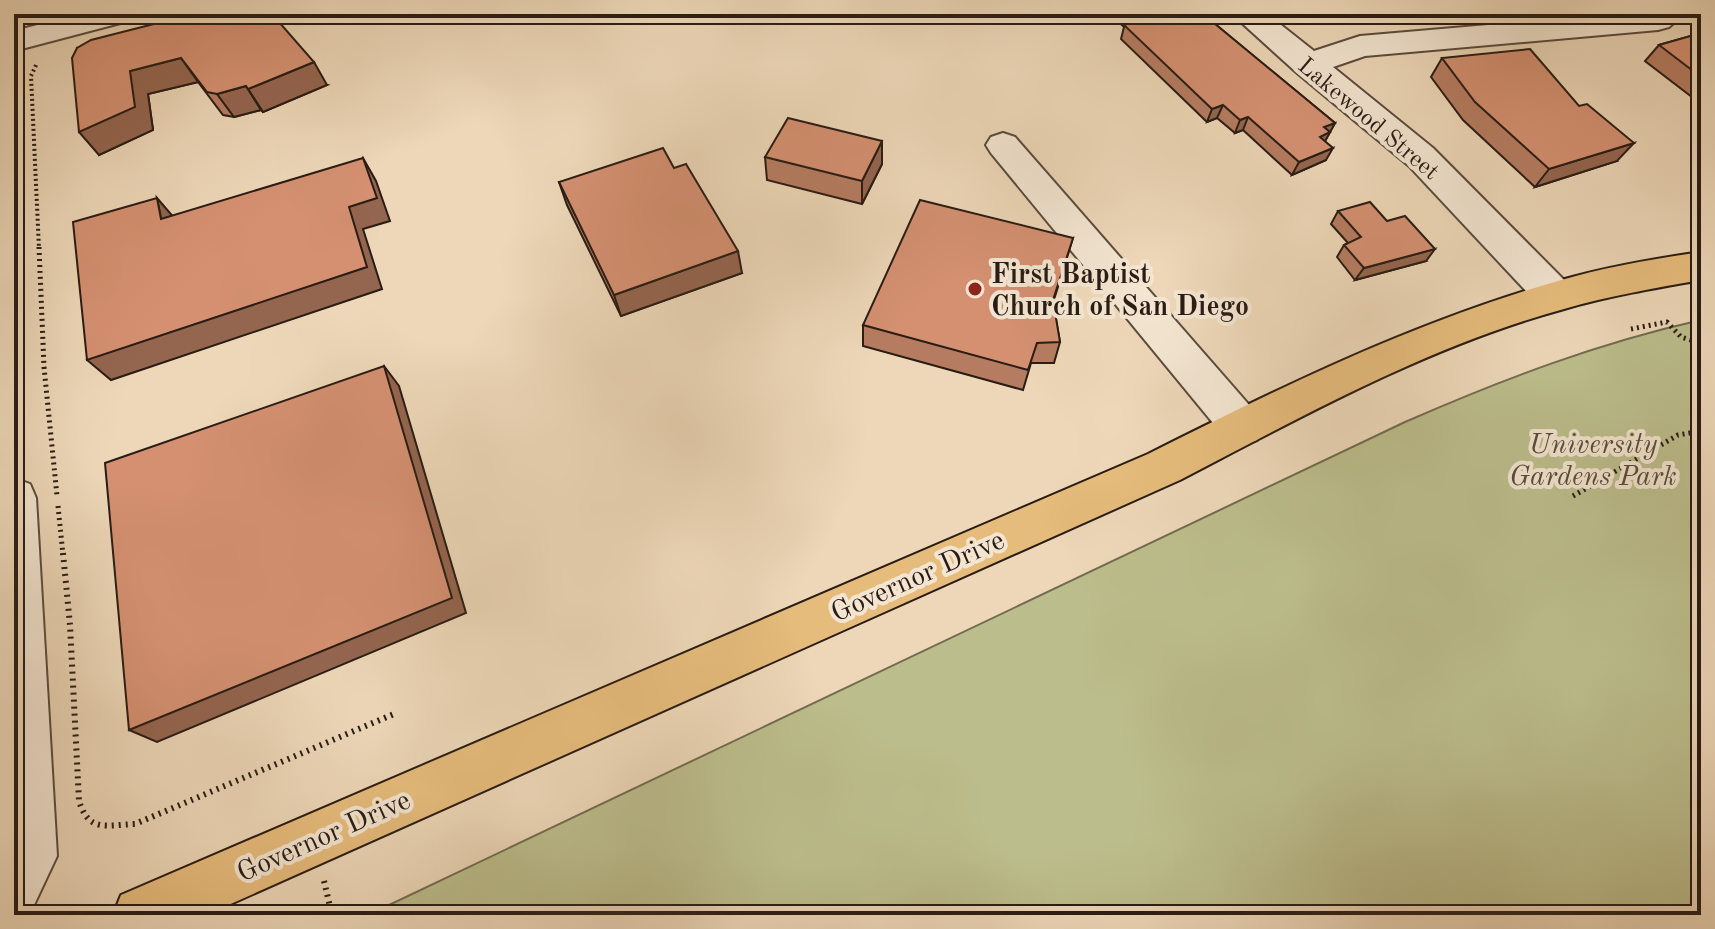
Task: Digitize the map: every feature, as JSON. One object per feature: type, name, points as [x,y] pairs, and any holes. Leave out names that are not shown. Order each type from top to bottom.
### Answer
[{"type":"main road","name":"Governor Drive","points":[[141,915],[1164,467],[1242,427],[1463,325],[1554,295],[1701,266]]},
{"type":"street","name":"Lakewood Street","points":[[1248,14],[1421,157],[1554,295]]},
{"type":"street","points":[[1308,65],[1360,46],[1658,20],[1668,14]]},
{"type":"street","points":[[14,41],[128,21]]},
{"type":"street","points":[[1003,145],[1242,427]]},
{"type":"street","points":[[14,498],[29,856],[14,885]]},
{"type":"path","points":[[128,21],[191,14]]},
{"type":"path","points":[[41,60],[32,68],[31,76],[44,367],[70,625],[79,801],[84,817],[96,826],[135,824],[394,714]]},
{"type":"path","points":[[1631,329],[1667,322],[1681,337],[1701,343]]},
{"type":"path","points":[[1573,496],[1678,435],[1701,431]]},
{"type":"green space","name":"University Gardens Park","points":[[1701,320],[1701,915],[368,915],[1405,422],[1550,364]]},
{"type":"building","points":[[193,14],[272,14],[314,62],[248,89],[246,86],[217,94],[207,92],[181,58],[130,71],[135,107],[79,132],[72,58],[77,48],[91,40]]},
{"type":"building","points":[[1127,14],[1203,14],[1335,123],[1324,127],[1330,132],[1320,137],[1333,148],[1299,162],[1248,117],[1240,120],[1223,105],[1212,109],[1124,25],[1136,21]]},
{"type":"building","points":[[1701,33],[1701,77],[1659,45]]},
{"type":"building","points":[[1530,49],[1579,106],[1587,104],[1634,143],[1549,169],[1475,102],[1442,58]]},
{"type":"building","points":[[788,118],[882,141],[862,181],[765,157]]},
{"type":"building","points":[[663,148],[674,168],[686,164],[738,251],[614,295],[559,182]]},
{"type":"building","points":[[363,158],[377,198],[349,207],[367,267],[87,360],[73,222],[157,198],[161,219]]},
{"type":"building","points":[[920,200],[1073,238],[1053,300],[1060,342],[1037,343],[1028,370],[863,325]]},
{"type":"building","points":[[1370,202],[1387,221],[1405,216],[1435,249],[1364,268],[1344,245],[1361,237],[1338,211]]},
{"type":"building","points":[[384,366],[452,598],[129,730],[105,463]]},
{"type":"place","name":"First Baptist Church of San Diego","points":[[975,289]]}]
